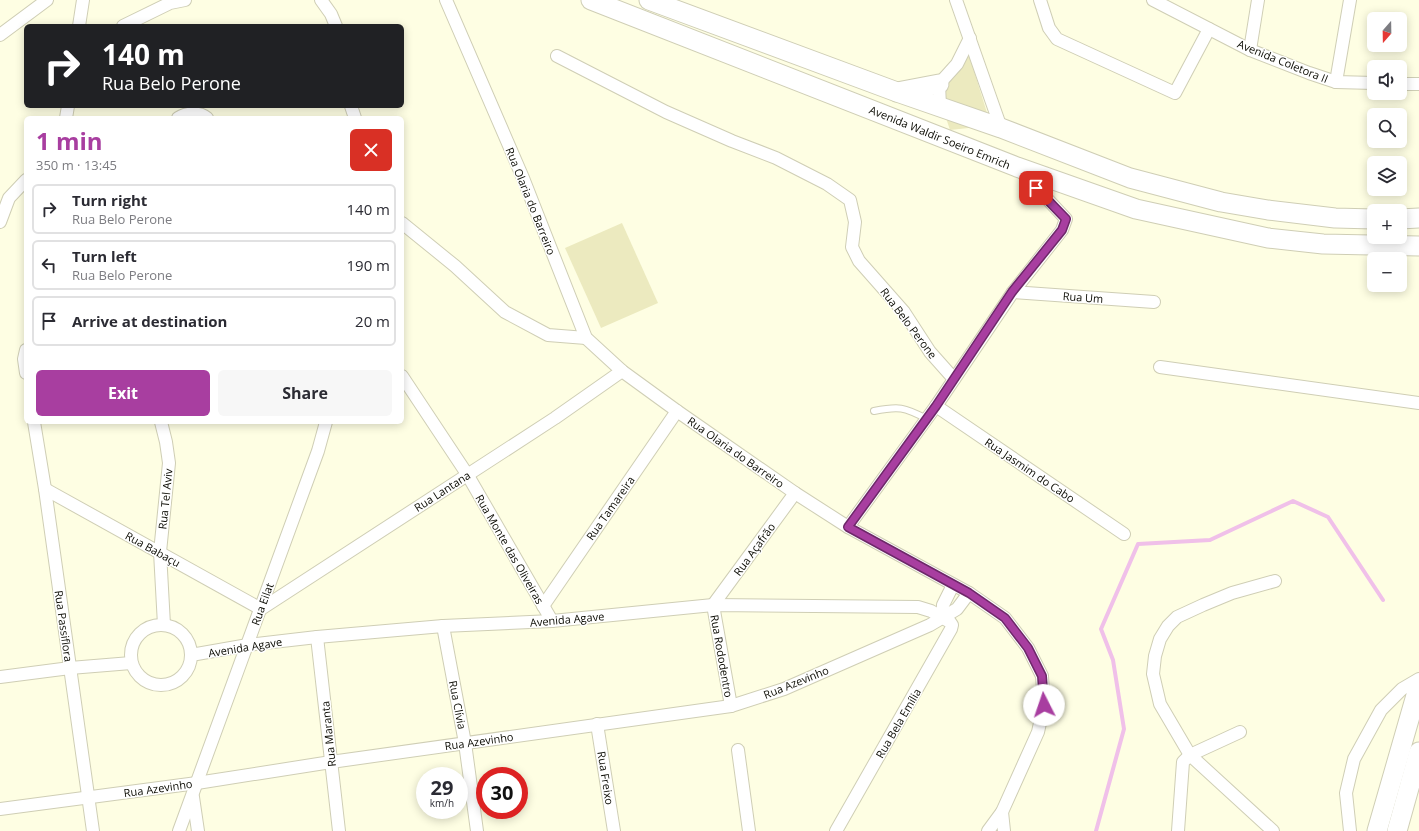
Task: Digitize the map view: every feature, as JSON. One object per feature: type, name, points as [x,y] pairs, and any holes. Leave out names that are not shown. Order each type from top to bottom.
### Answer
[{"type":"main road","name":"Avenida Waldir Soeiro Emrich","points":[[591,0],[1017,167],[1136,208],[1268,238],[1323,244],[1419,246]]},
{"type":"main road","points":[[649,0],[897,92],[1001,128],[1130,178],[1222,202],[1283,212],[1335,218],[1367,219]]},
{"type":"main road","points":[[897,92],[939,84]]},
{"type":"main road","points":[[940,107],[950,140],[1001,128]]},
{"type":"main road","points":[[1407,219],[1419,218]]},
{"type":"main road","points":[[1376,831],[1419,685]]},
{"type":"main road","points":[[1397,831],[1419,752]]},
{"type":"street","points":[[0,35],[47,0]]},
{"type":"street","points":[[79,24],[83,0]]},
{"type":"street","points":[[127,24],[170,3],[185,0]]},
{"type":"street","points":[[321,0],[331,14],[335,24]]},
{"type":"street","name":"Rua Olaria do Barreiro","points":[[446,0],[523,178],[586,338],[622,371],[795,493],[848,527],[969,593],[1005,618],[1028,648],[1042,676],[1044,705],[1038,732],[1002,812],[988,831]]},
{"type":"street","points":[[956,0],[1001,128]]},
{"type":"street","points":[[1040,0],[1049,28],[1057,39],[1175,93],[1209,29]]},
{"type":"street","points":[[1250,50],[1258,0]]},
{"type":"street","points":[[1336,82],[1350,0]]},
{"type":"street","name":"Avenida Coletora II","points":[[1156,1],[1250,50],[1309,73],[1336,82],[1367,83]]},
{"type":"street","points":[[940,107],[939,84],[957,64],[970,38]]},
{"type":"street","name":"Rua Belo Perone","points":[[557,56],[666,112],[732,141],[776,158],[827,184],[850,200],[855,222],[852,247],[859,261],[904,312],[930,352],[954,379]]},
{"type":"street","points":[[1407,84],[1419,84]]},
{"type":"street","points":[[181,116],[184,114],[205,116]]},
{"type":"street","points":[[848,527],[927,419],[1012,292],[1062,230],[1066,219],[1017,167]]},
{"type":"street","points":[[0,222],[9,198],[24,182]]},
{"type":"street","points":[[404,225],[455,266],[505,312],[548,335],[586,338]]},
{"type":"street","name":"Rua Um","points":[[1012,292],[1154,302]]},
{"type":"street","points":[[1160,367],[1419,403]]},
{"type":"street","name":"Rua Lantana","points":[[261,609],[555,418],[622,371]]},
{"type":"street","name":"Rua Monte das Oliveiras","points":[[404,379],[467,474],[552,621]]},
{"type":"street","name":"Rua Jasmim do Cabo","points":[[936,406],[1124,534]]},
{"type":"street","name":"Rua Tamareira","points":[[543,606],[677,411]]},
{"type":"street","name":"Rua Passiflora","points":[[34,424],[45,489],[93,831]]},
{"type":"street","name":"Rua Tel Aviv","points":[[162,424],[166,442],[168,463],[160,552],[164,624]]},
{"type":"street","name":"Rua Eilat","points":[[180,831],[318,451],[325,424]]},
{"type":"street","name":"Rua Babaçu","points":[[45,489],[261,609]]},
{"type":"street","name":"Rua Açafrão","points":[[713,605],[795,493]]},
{"type":"street","points":[[1273,831],[1190,755],[1160,704],[1153,674],[1155,656],[1160,639],[1168,626],[1177,618],[1203,605],[1234,593],[1275,581]]},
{"type":"street","points":[[942,618],[943,605],[954,585]]},
{"type":"street","name":"Rua Azevinho","points":[[0,809],[197,783],[331,762],[731,706],[784,689],[923,628],[957,609],[969,593]]},
{"type":"street","name":"Avenida Agave","points":[[191,655],[248,644],[317,637],[443,626],[552,621],[713,605],[918,607],[942,618]]},
{"type":"street","name":"Rua Rododentro","points":[[713,605],[731,706]]},
{"type":"street","name":"Rua Bela Emília","points":[[836,831],[948,635],[952,625],[950,622],[942,618]]},
{"type":"street","points":[[164,624],[181,632],[188,642],[191,655],[190,664],[186,672],[179,679],[170,684],[160,685],[142,679],[131,663],[130,653],[138,635],[145,628],[164,624]]},
{"type":"street","name":"Rua Clívia","points":[[443,626],[465,743],[477,831]]},
{"type":"street","name":"Rua Maranta","points":[[317,637],[339,831]]},
{"type":"street","points":[[0,677],[70,668],[131,663]]},
{"type":"street","points":[[1350,831],[1346,793],[1354,759],[1381,710],[1402,689],[1419,679]]},
{"type":"street","name":"Rua Freixo","points":[[597,724],[614,831]]},
{"type":"street","points":[[1178,831],[1183,762],[1190,755],[1240,732]]},
{"type":"street","points":[[738,750],[749,831]]},
{"type":"street","points":[[193,796],[198,831]]},
{"type":"street","points":[[1002,812],[1004,831]]},
{"type":"lane","points":[[874,411],[893,407],[903,408],[927,419]]},
{"type":"shaded area","points":[[969,55],[988,116],[944,104],[944,88]]},
{"type":"shaded area","points":[[945,115],[978,127],[950,130]]},
{"type":"shaded area","points":[[622,223],[658,303],[601,328],[565,248]]},
{"type":"waterway","points":[[1096,831],[1124,729],[1113,660],[1101,629],[1138,544],[1210,540],[1293,501],[1328,517],[1383,600]]},
{"type":"route","points":[[1036,188],[1066,219],[1062,230],[1012,292],[936,406],[848,527],[969,593],[1005,618],[1028,648],[1042,676],[1044,705]]}]
